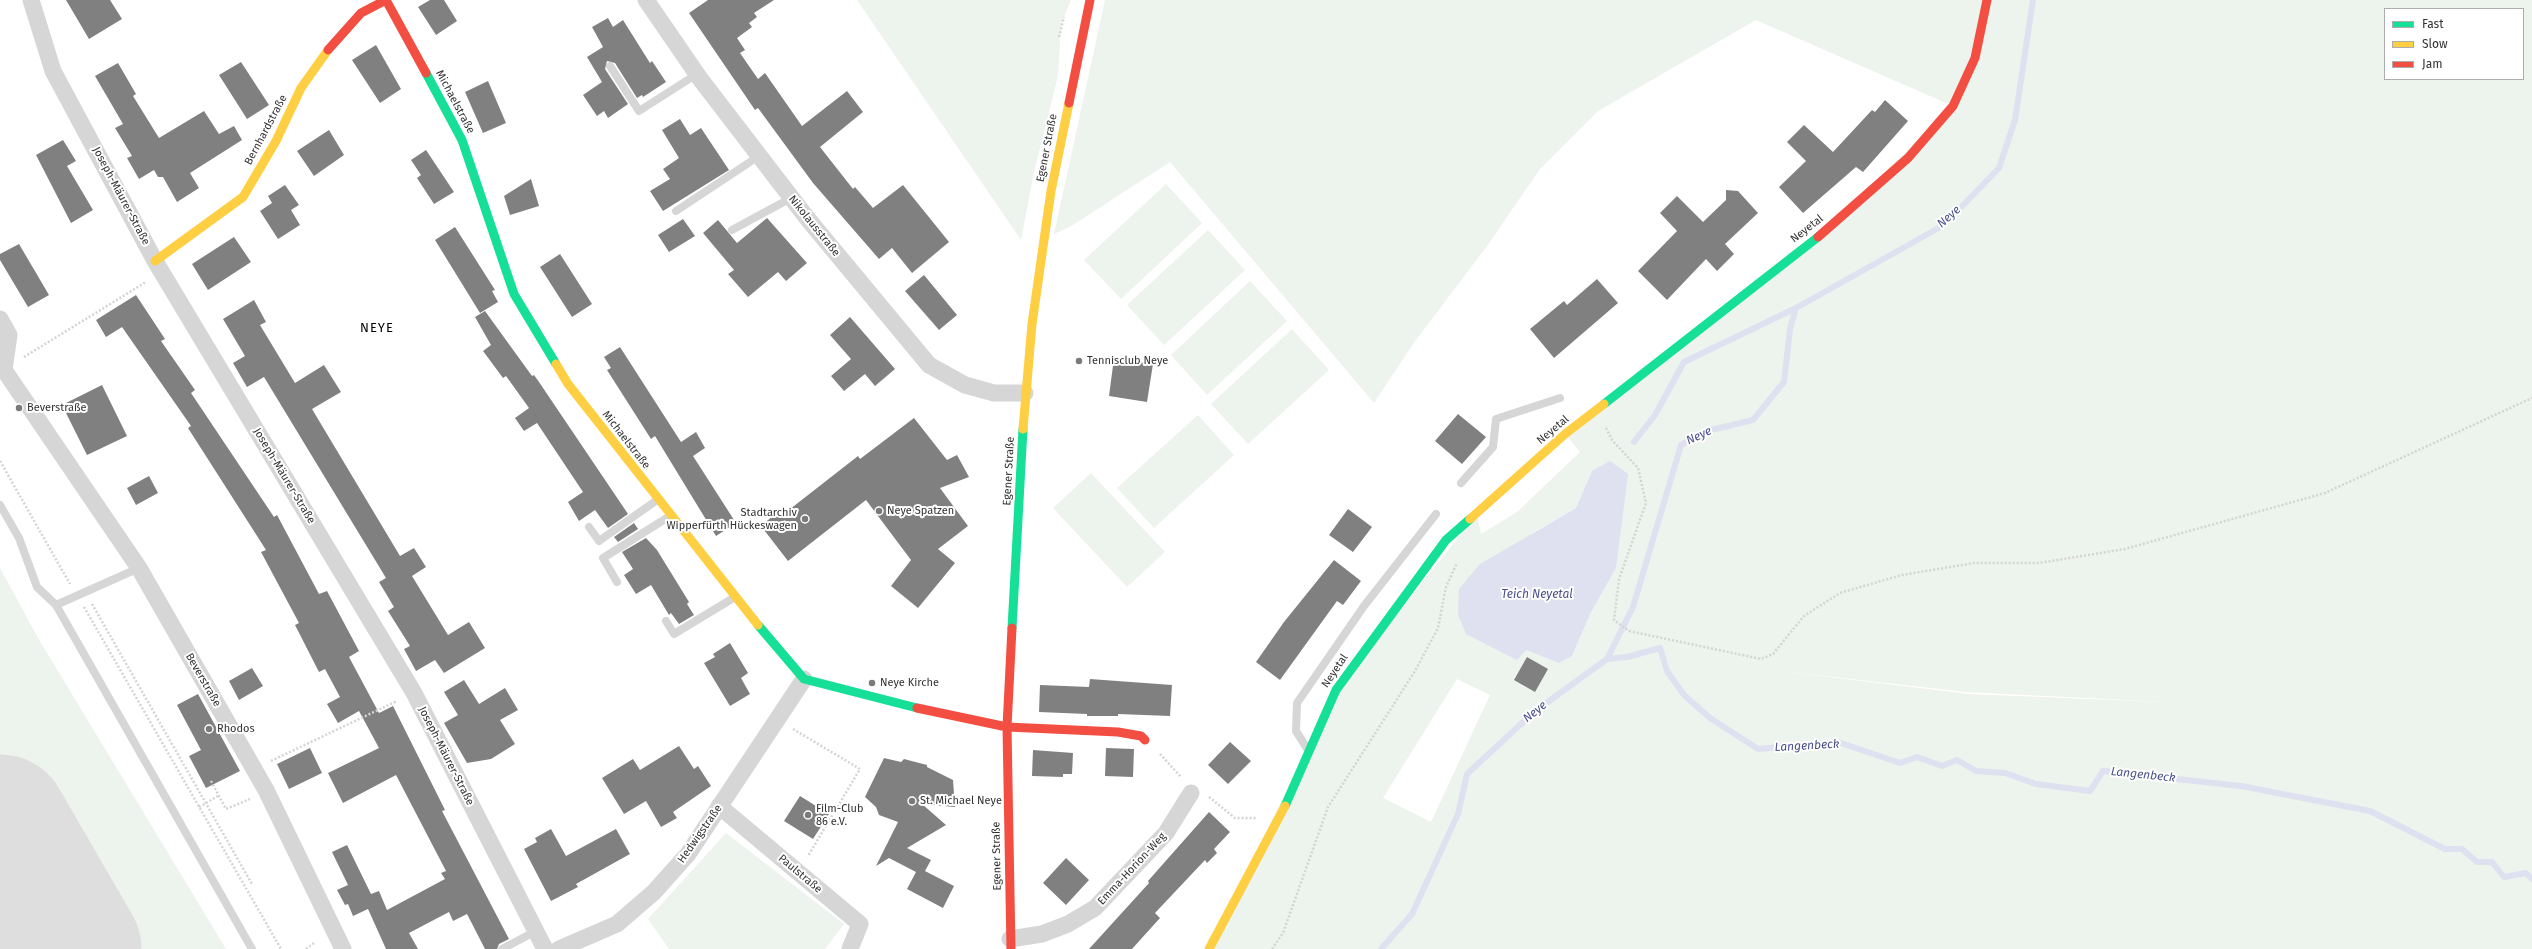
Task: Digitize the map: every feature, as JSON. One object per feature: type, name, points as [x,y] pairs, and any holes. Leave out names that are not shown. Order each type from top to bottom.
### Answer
[{"type":"street","name":"Joseph-Mäurer-Straße","points":[[31,0],[53,71],[158,266],[414,693],[545,949]]},
{"type":"street","name":"Bernhardstraße","points":[[158,266],[242,197],[276,141],[302,88],[329,49],[361,13],[386,0]]},
{"type":"street","name":"Michaelstraße","points":[[386,0],[462,140],[514,294],[568,384],[670,516],[735,597],[804,679]]},
{"type":"street","name":"Nikolausstraße","points":[[646,0],[696,74],[759,156],[929,365],[965,385],[994,393],[1025,393]]},
{"type":"street","name":"Egener Straße","points":[[1011,944],[1007,727],[1025,393],[1032,324],[1051,191],[1090,0]]},
{"type":"street","name":"Neyetal","points":[[1209,949],[1278,822],[1308,750],[1336,690],[1446,540],[1565,434],[1598,409],[1628,383],[1828,229],[1908,158],[1953,106],[1975,58],[1987,0]]},
{"type":"street","points":[[0,319],[9,335],[2,367]]},
{"type":"street","name":"Beverstraße","points":[[2,367],[139,568],[255,769],[343,949]]},
{"type":"street","points":[[804,679],[886,702],[1007,727],[1057,731],[1118,732],[1141,736],[1145,740]]},
{"type":"street","name":"Hedwigstraße","points":[[559,949],[617,924],[654,892],[688,854],[804,679]]},
{"type":"street","name":"Emma-Horion-Weg","points":[[1011,944],[1068,924],[1095,908],[1166,833],[1191,793]]},
{"type":"street","name":"Paulstraße","points":[[719,806],[860,924],[850,949]]},
{"type":"lane","points":[[610,66],[639,111],[696,74]]},
{"type":"lane","points":[[676,211],[759,156]]},
{"type":"lane","points":[[732,230],[792,198]]},
{"type":"lane","points":[[1461,483],[1493,447],[1496,419],[1560,398]]},
{"type":"lane","points":[[589,527],[599,541],[658,500]]},
{"type":"lane","points":[[0,505],[19,538],[37,587],[56,605],[252,949]]},
{"type":"lane","points":[[1308,750],[1296,731],[1297,704],[1364,606],[1436,514]]},
{"type":"lane","points":[[617,582],[603,558],[670,516]]},
{"type":"lane","points":[[56,605],[139,568]]},
{"type":"lane","points":[[666,621],[674,634],[735,597]]},
{"type":"lane","points":[[502,949],[536,931]]},
{"type":"path","points":[[2,367],[158,266]]},
{"type":"path","points":[[1598,409],[1612,440],[1638,468],[1646,503],[1619,579],[1614,620],[1629,631],[1695,647],[1761,660],[1773,654],[1804,616],[1840,593],[1902,575],[1974,563],[2039,563],[2125,549],[2324,493],[2532,398]]},
{"type":"path","points":[[0,461],[281,949]]},
{"type":"path","points":[[1272,949],[1283,933],[1328,807],[1415,671],[1438,628],[1446,587],[1458,562]]},
{"type":"path","points":[[108,581],[107,593],[92,604],[252,884]]},
{"type":"path","points":[[255,769],[414,693]]},
{"type":"path","points":[[777,720],[860,769],[798,872]]},
{"type":"path","points":[[211,781],[226,809],[266,790]]},
{"type":"path","points":[[199,807],[218,796]]},
{"type":"path","points":[[1212,798],[1235,818],[1258,818]]},
{"type":"path","points":[[306,949],[314,943]]},
{"type":"shaded area","points":[[857,0],[1071,0],[1061,24],[1058,76],[1034,172],[1021,240]]},
{"type":"shaded area","points":[[1105,0],[2532,0],[2532,949],[1209,949],[1336,690],[1477,514],[1481,534],[1517,512],[1580,452],[1565,434],[1828,229],[1953,106],[1756,20],[1598,111],[1540,169],[1487,246],[1413,344],[1374,403],[1170,162],[1073,225],[1054,234]],"holes":[[[1592,471],[1620,534],[1616,568],[1590,614],[1572,656],[1559,663],[1526,650],[1530,534],[1576,508]],[[1763,669],[1966,692],[2186,703],[1969,694]],[[1457,679],[1490,695],[1431,822],[1383,798]]]},
{"type":"shaded area","points":[[1166,184],[1202,223],[1121,299],[1084,260]]},
{"type":"shaded area","points":[[1208,230],[1245,270],[1164,345],[1127,305]]},
{"type":"shaded area","points":[[1250,281],[1287,321],[1207,395],[1171,355]]},
{"type":"shaded area","points":[[1292,329],[1329,370],[1248,444],[1211,404]]},
{"type":"shaded area","points":[[1198,415],[1234,455],[1154,528],[1117,488]]},
{"type":"shaded area","points":[[1091,473],[1165,552],[1127,587],[1053,508]]},
{"type":"shaded area","points":[[0,568],[38,638],[226,949],[0,949]]},
{"type":"shaded area","points":[[726,833],[844,924],[825,949],[669,949],[648,919]]},
{"type":"water","name":"Teich Neyetal","points":[[1610,461],[1628,474],[1616,568],[1590,614],[1572,656],[1559,663],[1526,650],[1517,660],[1466,634],[1458,614],[1459,589],[1480,564],[1576,508],[1592,471]]},
{"type":"building","points":[[66,0],[110,0],[122,19],[89,39]]},
{"type":"building","points":[[430,0],[444,0],[457,21],[436,35],[418,7]]},
{"type":"building","points":[[708,0],[774,0],[754,13],[757,17],[749,23],[752,27],[737,38],[745,50],[740,53],[758,79],[765,73],[802,126],[847,91],[863,112],[820,147],[853,189],[855,187],[873,208],[903,185],[949,242],[912,273],[892,248],[879,259],[813,183],[758,108],[755,110],[689,13]]},
{"type":"building","points":[[608,18],[613,27],[623,20],[650,63],[652,61],[666,82],[643,97],[642,95],[637,98],[615,63],[607,61],[605,69],[628,104],[608,118],[604,111],[597,116],[583,95],[602,82],[587,57],[603,47],[592,27]]},
{"type":"building","points":[[376,45],[401,89],[380,103],[352,60]]},
{"type":"building","points":[[241,62],[269,105],[247,119],[219,75]]},
{"type":"building","points":[[118,63],[136,94],[133,96],[159,138],[204,111],[219,134],[234,126],[242,140],[190,173],[199,188],[177,202],[163,177],[158,177],[154,170],[139,179],[127,158],[132,156],[115,128],[123,124],[95,76]]},
{"type":"building","points":[[488,81],[506,123],[483,133],[465,92]]},
{"type":"building","points":[[1885,100],[1908,121],[1863,172],[1856,167],[1803,213],[1779,187],[1806,161],[1787,142],[1804,125],[1833,152],[1872,110],[1875,112]]},
{"type":"building","points":[[680,119],[690,135],[701,128],[729,170],[663,211],[650,191],[670,179],[663,169],[679,158],[662,130]]},
{"type":"building","points":[[329,130],[344,155],[314,176],[297,151]]},
{"type":"building","points":[[63,140],[76,161],[67,166],[93,210],[71,223],[36,155]]},
{"type":"building","points":[[426,150],[454,192],[434,204],[417,178],[421,175],[411,160]]},
{"type":"building","points":[[531,179],[539,206],[510,215],[504,196]]},
{"type":"building","points":[[285,185],[299,205],[291,210],[300,225],[278,239],[260,211],[272,203],[268,196]]},
{"type":"building","points":[[1726,190],[1738,191],[1758,213],[1725,244],[1734,254],[1717,271],[1706,259],[1667,300],[1638,271],[1677,231],[1660,213],[1677,196],[1703,222],[1726,200]]},
{"type":"building","points":[[767,218],[807,263],[786,281],[778,272],[748,297],[728,274],[734,270],[703,233],[718,220],[737,243]]},
{"type":"building","points":[[683,219],[695,236],[669,252],[658,235]]},
{"type":"building","points":[[455,227],[495,290],[492,291],[498,302],[480,313],[435,240]]},
{"type":"building","points":[[234,237],[251,262],[208,290],[192,264]]},
{"type":"building","points":[[19,244],[49,295],[28,307],[0,260],[0,254]]},
{"type":"building","points":[[560,254],[592,304],[572,317],[540,267]]},
{"type":"building","points":[[924,275],[957,315],[939,330],[905,291]]},
{"type":"building","points":[[1597,279],[1618,303],[1554,358],[1530,329],[1564,301],[1567,305]]},
{"type":"building","points":[[136,295],[165,339],[161,341],[195,390],[191,393],[274,517],[277,515],[319,594],[327,591],[359,651],[349,657],[379,713],[393,706],[445,810],[442,811],[509,939],[499,944],[497,949],[485,949],[467,914],[453,921],[449,912],[409,933],[418,949],[386,949],[368,909],[353,916],[348,904],[345,905],[337,890],[348,885],[332,852],[347,845],[371,894],[379,891],[387,910],[445,879],[441,873],[446,871],[396,775],[343,803],[328,773],[379,748],[359,711],[338,723],[327,704],[340,697],[325,669],[319,672],[295,625],[299,623],[261,552],[266,550],[188,428],[191,426],[122,327],[106,337],[96,320]]},
{"type":"building","points":[[254,300],[266,322],[260,325],[295,383],[324,365],[341,392],[312,409],[400,556],[414,548],[426,567],[412,576],[448,635],[469,622],[485,648],[444,673],[435,660],[416,671],[404,649],[410,646],[388,611],[394,607],[379,582],[386,578],[264,377],[247,387],[233,363],[245,356],[223,319]]},
{"type":"building","points":[[485,311],[532,376],[534,375],[539,382],[628,514],[608,528],[595,510],[579,521],[568,502],[583,492],[537,423],[524,431],[515,418],[529,408],[506,376],[503,378],[483,351],[491,345],[475,317]]},
{"type":"building","points":[[850,317],[895,369],[875,386],[865,374],[844,391],[831,376],[851,359],[830,335]]},
{"type":"building","points":[[620,347],[681,442],[696,432],[705,448],[693,456],[736,523],[716,536],[655,436],[651,439],[607,370],[611,368],[604,357]]},
{"type":"building","points":[[1114,358],[1153,364],[1147,402],[1109,396]]},
{"type":"building","points":[[102,385],[127,436],[87,455],[62,405]]},
{"type":"building","points":[[1458,414],[1486,437],[1462,464],[1435,441]]},
{"type":"building","points":[[914,418],[947,460],[957,455],[969,477],[940,488],[968,526],[938,549],[955,563],[918,608],[891,586],[911,560],[866,500],[788,561],[761,526],[781,509],[785,513],[858,456],[860,459]]},
{"type":"building","points":[[149,476],[158,493],[136,505],[127,488]]},
{"type":"building","points":[[1348,509],[1372,527],[1353,552],[1329,535]]},
{"type":"building","points":[[634,523],[638,529],[618,542],[614,537]]},
{"type":"building","points":[[646,538],[657,550],[689,602],[687,604],[694,615],[679,624],[671,613],[669,615],[651,585],[636,594],[624,575],[633,569],[622,552]]},
{"type":"building","points":[[1334,560],[1361,581],[1343,605],[1337,601],[1280,680],[1256,662],[1284,622]]},
{"type":"building","points":[[730,643],[748,673],[741,678],[750,694],[730,706],[704,663],[715,657],[713,654]]},
{"type":"building","points":[[1527,657],[1548,669],[1535,692],[1514,680]]},
{"type":"building","points":[[252,668],[263,686],[239,700],[229,681]]},
{"type":"building","points":[[1090,679],[1172,685],[1170,716],[1118,714],[1118,716],[1087,716],[1087,714],[1039,712],[1040,685],[1089,687]]},
{"type":"building","points":[[464,680],[479,704],[505,688],[518,710],[500,720],[515,744],[491,759],[467,763],[444,723],[458,715],[444,692]]},
{"type":"building","points":[[198,694],[240,771],[206,788],[189,756],[201,750],[177,705]]},
{"type":"building","points":[[1230,742],[1251,761],[1228,784],[1208,765]]},
{"type":"building","points":[[679,746],[694,769],[698,766],[711,786],[673,812],[677,818],[661,827],[646,801],[624,814],[602,778],[633,759],[640,770]]},
{"type":"building","points":[[310,748],[322,773],[289,789],[277,764]]},
{"type":"building","points":[[1106,748],[1134,749],[1133,777],[1105,776]]},
{"type":"building","points":[[1033,750],[1073,753],[1072,774],[1063,774],[1063,777],[1032,776]]},
{"type":"building","name":"St. Michael Neye","points":[[884,758],[901,762],[904,759],[927,765],[927,767],[953,780],[955,807],[922,804],[946,825],[907,848],[931,860],[925,871],[954,886],[943,908],[907,889],[916,872],[889,858],[876,866],[898,822],[879,815],[876,807],[865,797]]},
{"type":"building","name":"Film-Club 86 e.V.","points":[[800,796],[829,814],[813,839],[784,821]]},
{"type":"building","points":[[1209,812],[1230,832],[1214,849],[1217,853],[1207,863],[1205,860],[1155,913],[1160,918],[1132,949],[1089,949],[1149,883],[1148,881]]},
{"type":"building","points":[[551,829],[566,856],[616,829],[630,854],[576,884],[578,887],[551,901],[524,849],[537,842],[535,838]]},
{"type":"building","points":[[1066,858],[1089,880],[1066,905],[1043,883]]},
{"type":"waterway","name":"Neye","points":[[1381,949],[1412,914],[1458,814],[1467,774],[1534,712],[1607,659],[1633,607],[1681,445],[1707,431],[1753,420],[1784,382],[1790,329],[1796,308],[1944,225],[1999,168],[2015,120],[2033,0]]},
{"type":"waterway","points":[[1634,442],[1655,415],[1684,362],[1796,308]]},
{"type":"waterway","name":"Langenbeck","points":[[1607,659],[1627,657],[1660,648],[1667,671],[1684,695],[1710,718],[1758,749],[1838,742],[1900,763],[1917,757],[1942,766],[1957,760],[1976,771],[2005,773],[2036,784],[2090,791],[2103,771],[2241,786],[2370,811],[2445,849],[2462,849],[2477,862],[2492,862],[2504,877],[2526,873],[2532,879]]},
{"type":"runway","points":[[0,823],[73,949]]},
{"type":"traffic: fast","points":[[426,73],[462,140],[514,294],[556,364]]},
{"type":"traffic: fast","points":[[1604,404],[1818,237]]},
{"type":"traffic: fast","points":[[1012,628],[1023,429]]},
{"type":"traffic: fast","points":[[1285,806],[1336,690],[1446,540],[1470,519]]},
{"type":"traffic: fast","points":[[758,625],[804,679],[917,708]]},
{"type":"traffic: slow","points":[[155,261],[243,197],[276,141],[301,88],[328,50]]},
{"type":"traffic: slow","points":[[1023,429],[1032,324],[1051,191],[1069,103]]},
{"type":"traffic: slow","points":[[556,364],[568,384],[758,625]]},
{"type":"traffic: slow","points":[[1470,519],[1565,434],[1604,404]]},
{"type":"traffic: slow","points":[[1209,949],[1285,806]]},
{"type":"traffic: jam","points":[[328,50],[361,13],[386,0],[426,73]]},
{"type":"traffic: jam","points":[[1069,103],[1090,0]]},
{"type":"traffic: jam","points":[[1818,237],[1908,158],[1953,106],[1975,58],[1987,0]]},
{"type":"traffic: jam","points":[[1011,949],[1007,727],[1012,628]]},
{"type":"traffic: jam","points":[[917,708],[1007,727],[1118,732],[1141,736],[1145,740]]},
{"type":"place","name":"Tennisclub Neye","points":[[1079,361]]},
{"type":"place","name":"Beverstraße","points":[[19,408]]},
{"type":"place","name":"Neye Spatzen","points":[[879,511]]},
{"type":"place","name":"Stadtarchiv Wipperfürth Hückeswagen","points":[[805,519]]},
{"type":"place","name":"Neye Kirche","points":[[872,683]]},
{"type":"place","name":"Rhodos","points":[[209,729]]},
{"type":"place","name":"St. Michael Neye","points":[[912,801]]},
{"type":"place","name":"Film-Club 86 e.V.","points":[[808,815]]},
{"type":"district","name":"NEYE","points":[[377,328]]}]
